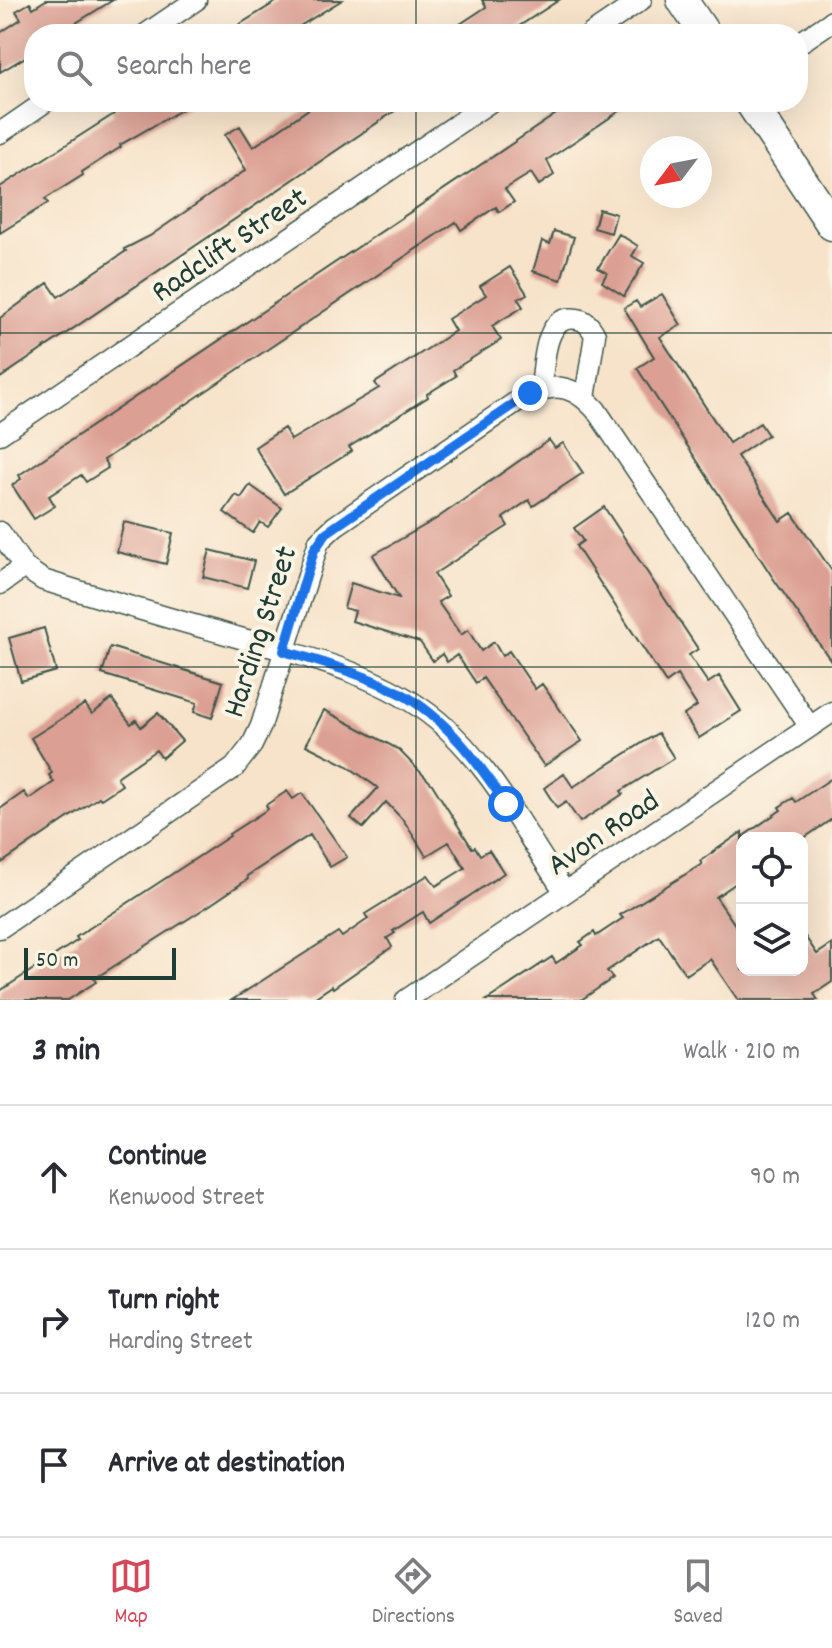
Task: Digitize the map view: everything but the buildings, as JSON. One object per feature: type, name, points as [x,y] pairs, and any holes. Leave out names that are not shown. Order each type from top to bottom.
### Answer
[{"type":"main road","points":[[682,0],[698,24]]},
{"type":"main road","points":[[757,112],[832,225]]},
{"type":"street","points":[[161,24],[196,0]]},
{"type":"street","points":[[606,24],[641,0]]},
{"type":"street","points":[[808,37],[832,21]]},
{"type":"street","points":[[0,133],[30,112]]},
{"type":"street","name":"Radclift Street","points":[[0,434],[475,112]]},
{"type":"street","points":[[585,398],[595,335],[584,321],[573,318],[558,324],[549,336],[541,389],[564,388],[585,398],[610,430],[810,727]]},
{"type":"street","name":"Harding Street","points":[[0,928],[234,768],[252,745],[261,726],[314,550],[326,533],[519,400],[541,389]]},
{"type":"street","points":[[0,532],[24,567],[43,580],[284,651],[374,681],[401,694],[438,721],[477,761],[565,892]]},
{"type":"street","points":[[0,584],[24,567]]},
{"type":"street","name":"Avon Road","points":[[406,1000],[832,712]]},
{"type":"route","points":[[506,804],[477,761],[459,741],[415,703],[374,681],[284,651],[314,550],[326,533],[530,393]]}]
